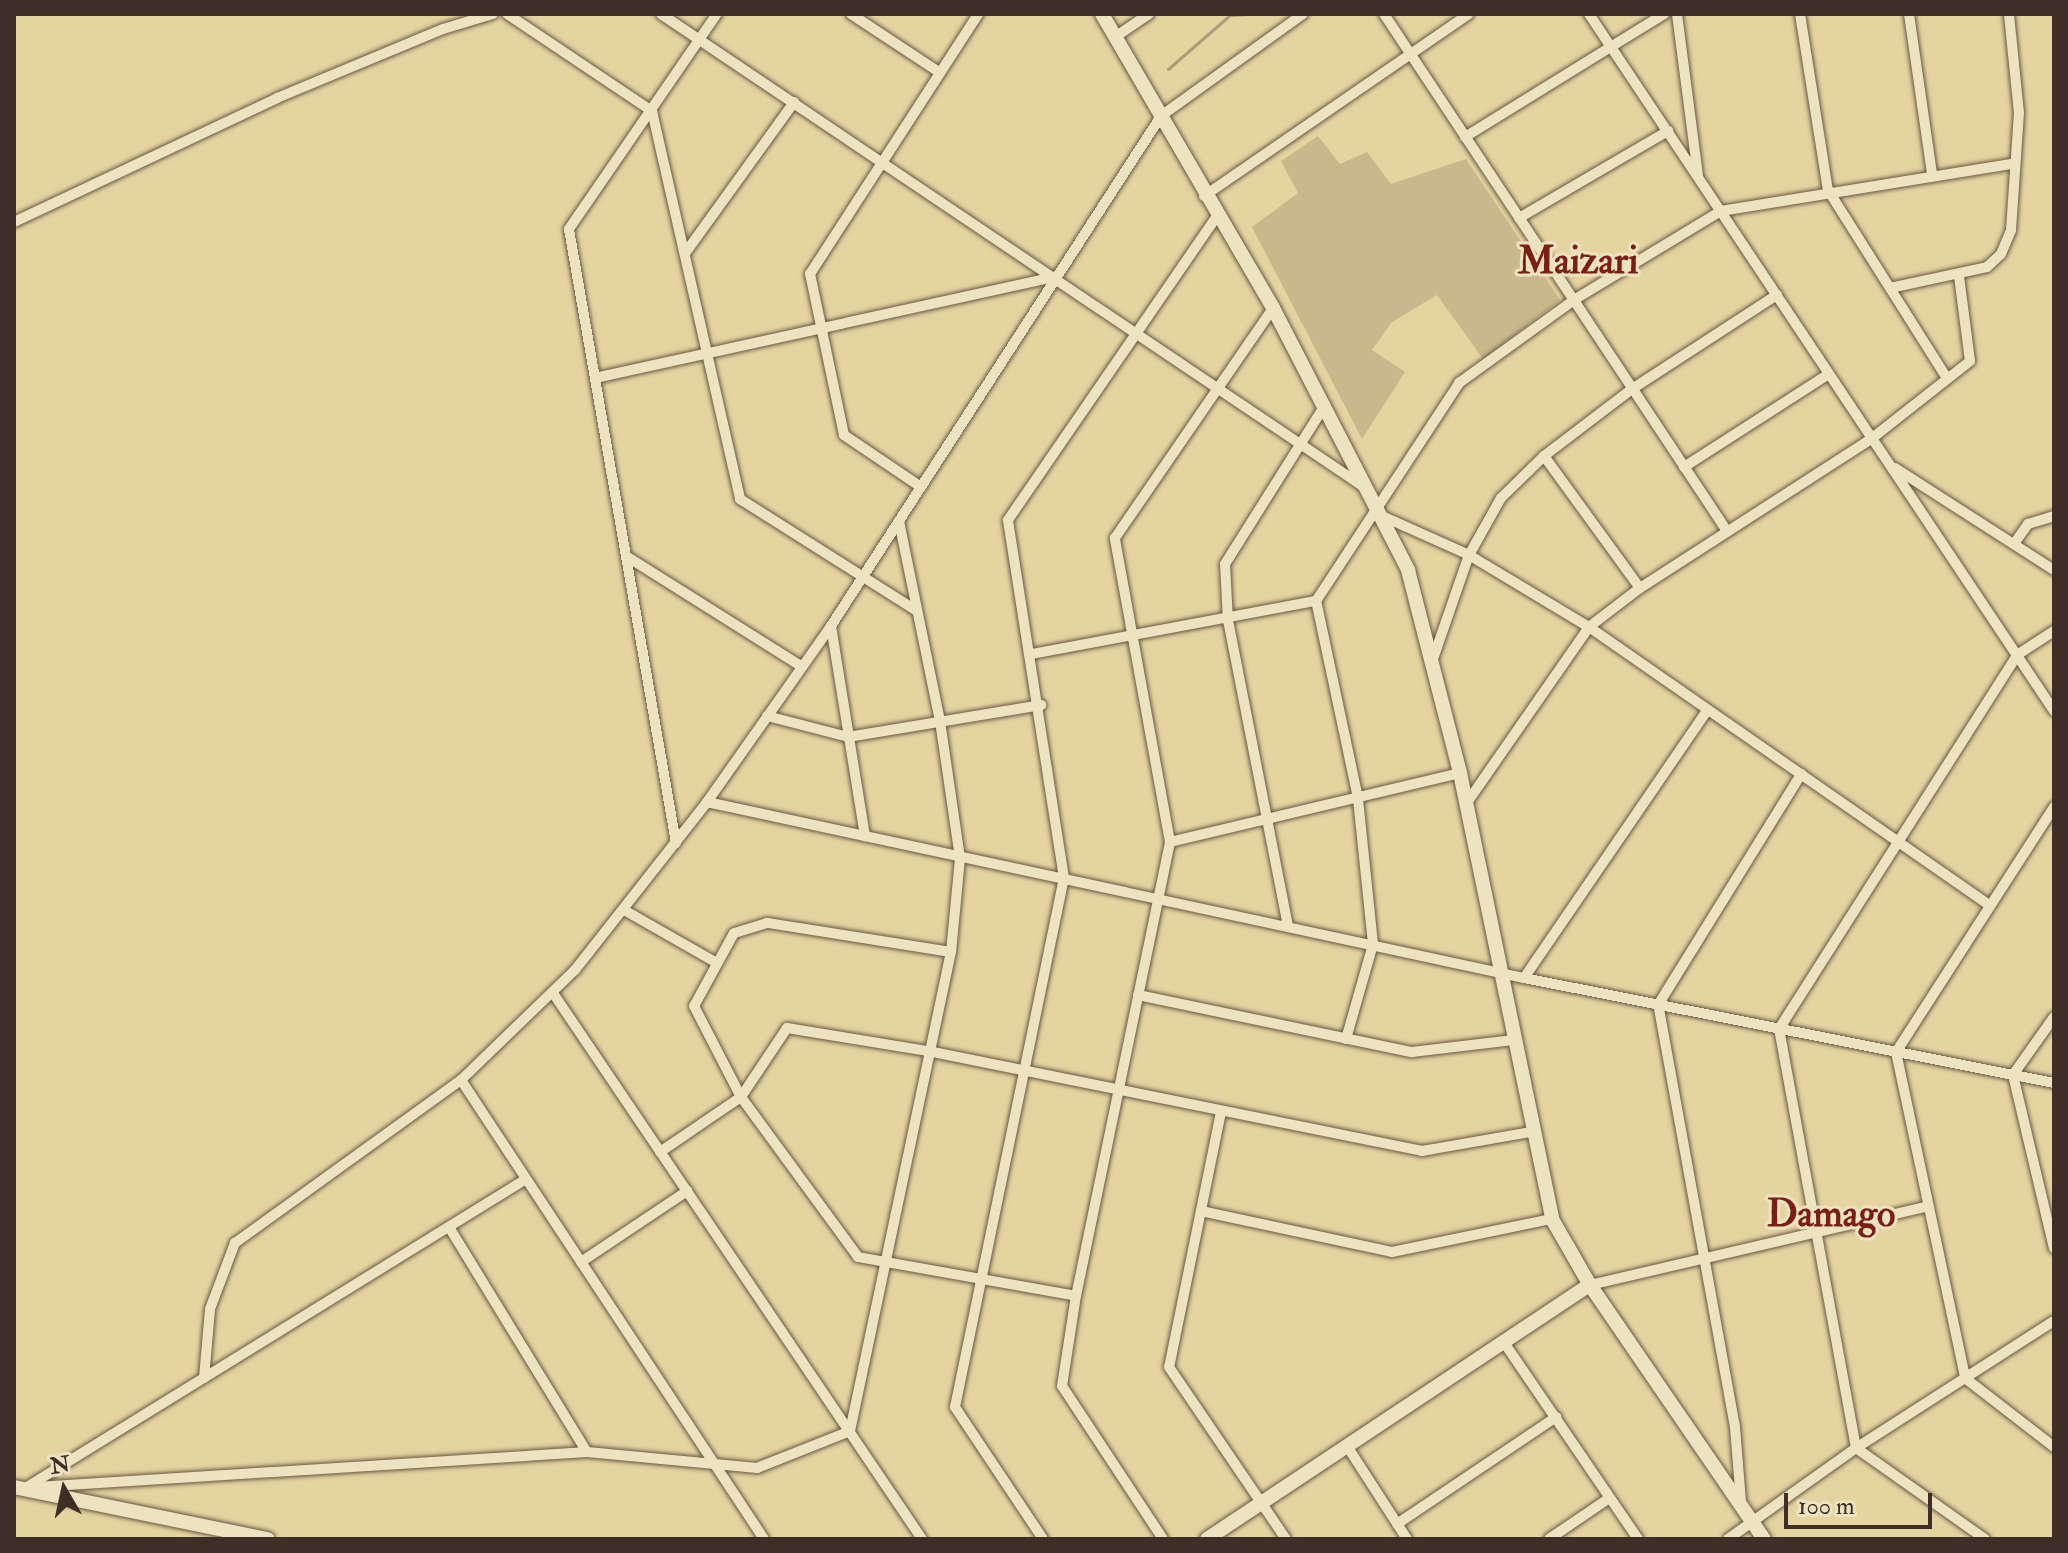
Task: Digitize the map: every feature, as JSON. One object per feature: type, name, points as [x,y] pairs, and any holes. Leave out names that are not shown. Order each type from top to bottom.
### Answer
[{"type":"main road","points":[[1102,14],[1216,217],[1273,308],[1408,570],[1434,656],[1460,773],[1531,1132],[1552,1219],[1590,1285],[1764,1539]]},
{"type":"main road","points":[[1207,1539],[1590,1285]]},
{"type":"main road","points":[[20,1488],[268,1539]]},
{"type":"street","points":[[14,222],[277,98],[443,29],[493,14]]},
{"type":"street","points":[[507,14],[652,111],[740,499],[917,611]]},
{"type":"street","points":[[661,14],[1298,441],[1377,505],[1469,555],[1589,627],[1706,712],[1899,840],[1988,904]]},
{"type":"street","points":[[676,843],[569,229],[717,14]]},
{"type":"street","points":[[851,14],[939,72]]},
{"type":"street","points":[[921,487],[844,435],[810,274],[978,14]]},
{"type":"street","points":[[1115,37],[1149,14]]},
{"type":"street","points":[[204,1378],[210,1309],[235,1243],[461,1080],[553,993],[676,843],[831,626],[1161,116],[1303,14]]},
{"type":"street","points":[[1384,14],[1727,531]]},
{"type":"street","points":[[1204,196],[1469,14]]},
{"type":"street","points":[[1589,14],[2054,711]]},
{"type":"street","points":[[1465,137],[1664,14]]},
{"type":"street","points":[[1677,14],[1698,177]]},
{"type":"street","points":[[1800,14],[1828,190],[1947,378]]},
{"type":"street","points":[[1909,14],[1932,174]]},
{"type":"street","points":[[1890,288],[1959,276],[1987,267],[2001,254],[2011,230],[2012,164],[2019,113],[2009,14]]},
{"type":"street","points":[[686,252],[794,102]]},
{"type":"street","points":[[1519,218],[1668,131]]},
{"type":"street","points":[[1346,1039],[1373,944],[1358,798],[1316,601],[1459,383],[1574,300],[1721,211],[1828,190],[2012,164]]},
{"type":"street","points":[[1043,1539],[955,1407],[979,1277],[1027,1073],[1064,878],[1041,705],[1008,520],[1216,217]]},
{"type":"street","points":[[1466,804],[1589,627],[1640,588],[1871,439],[1970,361],[1959,276]]},
{"type":"street","points":[[595,378],[1056,277]]},
{"type":"street","points":[[1434,656],[1469,555],[1501,498],[1544,456],[1632,389],[1777,295]]},
{"type":"street","points":[[1163,1539],[1062,1386],[1076,1296],[1170,842],[1115,538],[1216,386],[1273,308]]},
{"type":"street","points":[[1684,467],[1829,374]]},
{"type":"street","points":[[1288,926],[1228,621],[1225,564],[1298,441],[1325,405]]},
{"type":"street","points":[[1544,456],[1640,588]]},
{"type":"street","points":[[1890,465],[2016,541],[2054,570]]},
{"type":"street","points":[[2016,541],[2028,524],[2054,516]]},
{"type":"street","points":[[850,1431],[882,1263],[951,952],[960,858],[940,721],[899,521]]},
{"type":"street","points":[[626,556],[802,667]]},
{"type":"street","points":[[1032,654],[1133,639],[1316,601]]},
{"type":"street","points":[[831,626],[865,836]]},
{"type":"street","points":[[1985,1539],[1856,1448],[1779,1029],[2017,655],[2054,631]]},
{"type":"street","points":[[767,716],[848,737],[1041,705]]},
{"type":"street","points":[[1524,978],[1706,712]]},
{"type":"street","points":[[1170,842],[1460,773]]},
{"type":"street","points":[[1741,1504],[1735,1427],[1658,1005],[1801,774]]},
{"type":"street","points":[[707,802],[1524,978],[2054,1083]]},
{"type":"street","points":[[2054,807],[1988,904],[1896,1052],[1926,1207],[1965,1378],[2054,1447]]},
{"type":"street","points":[[624,910],[715,962]]},
{"type":"street","points":[[951,952],[767,923],[734,933],[715,962],[694,1006],[741,1097],[858,1257],[1076,1296]]},
{"type":"street","points":[[553,993],[922,1539]]},
{"type":"street","points":[[1138,995],[1412,1052],[1513,1040]]},
{"type":"street","points":[[2054,1017],[2013,1075],[2054,1248]]},
{"type":"street","points":[[660,1152],[741,1097],[787,1028],[928,1051],[1422,1151],[1531,1132]]},
{"type":"street","points":[[461,1080],[764,1539]]},
{"type":"street","points":[[1221,1112],[1169,1367],[1286,1539]]},
{"type":"street","points":[[20,1488],[526,1179]]},
{"type":"street","points":[[581,1262],[687,1191]]},
{"type":"street","points":[[1590,1285],[1926,1207]]},
{"type":"street","points":[[1201,1211],[1392,1252],[1552,1219]]},
{"type":"street","points":[[449,1227],[587,1452]]},
{"type":"street","points":[[1728,1539],[1856,1448],[2054,1321]]},
{"type":"street","points":[[1503,1341],[1638,1539]]},
{"type":"street","points":[[1397,1524],[1556,1417]]},
{"type":"street","points":[[20,1488],[587,1452],[757,1468],[850,1431]]},
{"type":"street","points":[[1347,1446],[1407,1539]]},
{"type":"street","points":[[1549,1539],[1608,1499]]},
{"type":"shaded area","points":[[1318,136],[1340,164],[1367,152],[1391,184],[1466,159],[1560,300],[1483,359],[1437,295],[1392,322],[1372,350],[1405,372],[1362,439],[1252,227],[1298,193],[1281,161]]},
{"type":"waterway","points":[[1168,69],[1230,15],[1249,14]]},
{"type":"district","name":"Maizari","points":[[1578,262]]},
{"type":"district","name":"Damago","points":[[1831,1215]]}]
